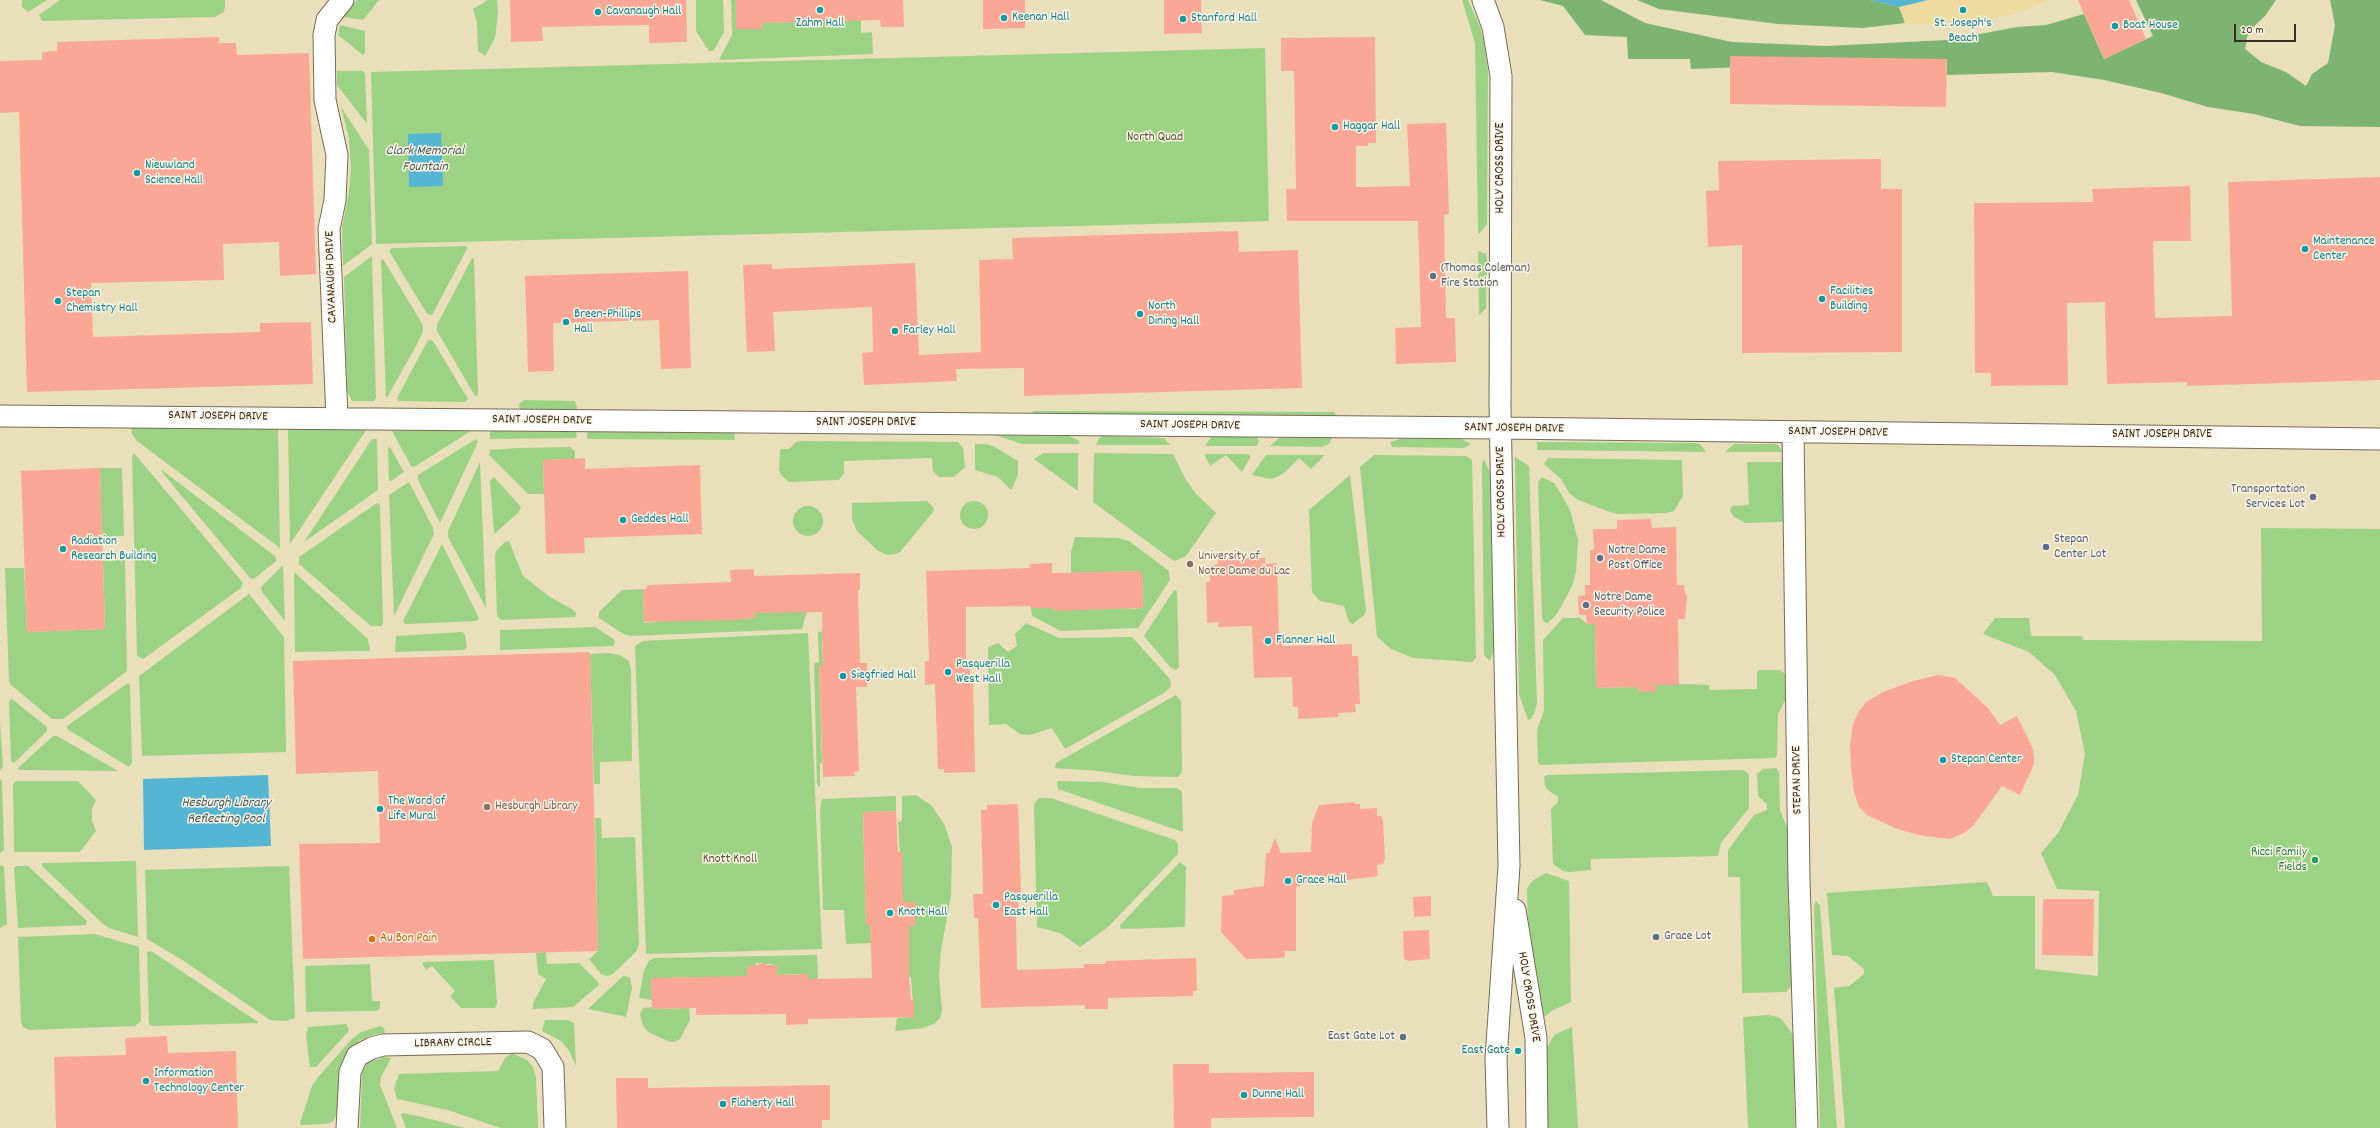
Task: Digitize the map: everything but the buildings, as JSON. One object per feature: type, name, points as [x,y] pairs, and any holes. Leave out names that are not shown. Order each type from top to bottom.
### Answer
[{"type":"street","name":"CAVANAUGH DRIVE","points":[[337,418],[329,229],[336,193],[337,155],[325,100],[324,35],[327,20],[342,0]]},
{"type":"street","name":"HOLY CROSS DRIVE","points":[[1483,0],[1493,27],[1501,76],[1501,428],[1509,866],[1496,1059],[1498,1128]]},
{"type":"street","name":"SAINT JOSEPH DRIVE","points":[[0,416],[1501,428],[1793,433],[2196,435],[2380,439]]},
{"type":"street","name":"STEPAN DRIVE","points":[[1793,433],[1799,879],[1807,1128]]},
{"type":"street","name":"HOLY CROSS DRIVE","points":[[1509,866],[1536,1038],[1537,1128]]},
{"type":"street","name":"LIBRARY CIRCLE","points":[[347,1128],[350,1072],[356,1056],[372,1048],[383,1045],[528,1042],[542,1049],[553,1067],[555,1128]]},
{"type":"green space","points":[[22,0],[47,0],[28,12],[22,7]]},
{"type":"green space","points":[[60,0],[225,0],[225,7],[224,12],[215,17],[42,21],[39,15]]},
{"type":"green space","points":[[357,0],[379,0],[363,20],[343,17]]},
{"type":"green space","points":[[488,0],[497,0],[498,13],[495,38],[485,56],[478,51],[477,23],[473,9]]},
{"type":"green space","points":[[696,0],[723,0],[724,32],[714,50],[711,51],[709,51],[696,31]]},
{"type":"green space","points":[[731,0],[736,0],[737,29],[762,29],[762,23],[861,20],[861,33],[872,32],[873,54],[719,60],[732,35]]},
{"type":"green space","points":[[1462,0],[1468,0],[1480,27],[1484,41],[1488,72],[1487,224],[1480,233],[1478,233],[1475,43]]},
{"type":"green space","points":[[1540,0],[1601,0],[1645,23],[1732,42],[1826,46],[1948,40],[2017,27],[2046,25],[2084,14],[2104,59],[2153,36],[2136,0],[2276,0],[2265,16],[2248,32],[2245,49],[2261,62],[2286,72],[2306,86],[2312,74],[2328,63],[2335,25],[2330,0],[2380,0],[2380,127],[2300,126],[2254,114],[2208,107],[2161,93],[2104,80],[2052,72],[1947,75],[1947,59],[1691,69],[1690,59],[1628,59],[1627,37],[1585,35],[1563,6]]},
{"type":"green space","points":[[1637,0],[1870,0],[1899,7],[1905,23],[1863,28],[1778,24],[1659,9]]},
{"type":"green space","points":[[340,25],[365,31],[365,53],[363,55],[338,35]]},
{"type":"green space","name":"North Quad","points":[[1265,48],[1269,221],[376,244],[371,72]]},
{"type":"green space","points":[[337,71],[362,71],[365,73],[367,124],[337,85]]},
{"type":"green space","points":[[341,107],[369,150],[372,244],[343,266],[342,227],[349,192],[351,168],[349,138]]},
{"type":"green space","points":[[467,246],[467,249],[432,315],[427,314],[389,251],[392,248]]},
{"type":"green space","points":[[1478,251],[1486,254],[1487,258],[1486,308],[1479,315]]},
{"type":"green space","points":[[372,256],[376,398],[374,401],[352,401],[347,391],[344,277]]},
{"type":"green space","points":[[472,258],[474,259],[478,395],[475,396],[437,331],[437,325]]},
{"type":"green space","points":[[383,259],[423,325],[423,331],[417,344],[388,396],[386,397],[381,260]]},
{"type":"green space","points":[[428,340],[433,341],[468,399],[466,402],[399,401],[397,398]]},
{"type":"green space","points":[[524,400],[575,401],[577,408],[576,411],[520,410],[519,404]]},
{"type":"green space","points":[[1033,411],[1334,412],[1337,417],[1032,414]]},
{"type":"green space","points":[[131,427],[278,429],[280,548],[137,441],[132,434]]},
{"type":"green space","points":[[288,429],[366,430],[290,544]]},
{"type":"green space","points":[[392,431],[471,431],[414,467],[411,466]]},
{"type":"green space","points":[[490,431],[576,432],[577,436],[575,438],[490,439]]},
{"type":"green space","points":[[587,432],[734,433],[735,440],[587,439]]},
{"type":"green space","points":[[995,435],[1069,436],[1078,440],[1079,444],[1022,444]]},
{"type":"green space","points":[[1103,436],[1164,438],[1170,445],[1096,445],[1099,438]]},
{"type":"green space","points":[[1211,437],[1257,437],[1259,441],[1257,446],[1205,446]]},
{"type":"green space","points":[[1279,438],[1332,438],[1329,444],[1322,447],[1270,446]]},
{"type":"green space","points":[[372,439],[377,439],[378,490],[304,542]]},
{"type":"green space","points":[[476,439],[478,442],[440,523],[418,480],[418,475]]},
{"type":"green space","points":[[1400,439],[1461,439],[1471,444],[1464,448],[1392,447],[1390,442]]},
{"type":"green space","points":[[796,442],[958,442],[963,448],[965,467],[954,477],[939,477],[933,471],[932,458],[844,461],[844,473],[839,480],[789,482],[782,476],[779,470],[780,451],[781,449],[789,449]]},
{"type":"green space","points":[[1537,442],[1695,443],[1700,444],[1706,452],[1537,450]]},
{"type":"green space","points":[[975,444],[987,444],[995,447],[1018,461],[1018,475],[1012,489],[1010,489],[998,477],[975,470]]},
{"type":"green space","points":[[1734,444],[1774,444],[1778,445],[1783,452],[1725,452]]},
{"type":"green space","points":[[390,447],[404,472],[391,481],[389,480],[388,448]]},
{"type":"green space","points":[[570,447],[575,451],[575,459],[543,460],[544,494],[528,494],[489,455],[490,450]]},
{"type":"green space","points":[[134,453],[243,583],[241,588],[143,659],[137,656],[132,457]]},
{"type":"green space","points":[[1043,453],[1078,453],[1078,491],[1034,459]]},
{"type":"green space","points":[[1094,453],[1173,454],[1186,480],[1197,495],[1216,513],[1186,556],[1175,561],[1171,559],[1093,502]]},
{"type":"green space","points":[[1204,454],[1246,454],[1251,456],[1242,472],[1226,455],[1210,466]]},
{"type":"green space","points":[[1266,455],[1325,455],[1311,469],[1299,458],[1285,472],[1277,477],[1270,479],[1252,475]]},
{"type":"green space","points":[[1374,455],[1466,456],[1472,460],[1476,658],[1472,662],[1413,658],[1391,649],[1377,637],[1360,467]]},
{"type":"green space","points":[[1515,457],[1529,466],[1537,703],[1531,719],[1528,720],[1519,694]]},
{"type":"green space","points":[[1548,458],[1682,460],[1683,496],[1674,511],[1666,513],[1618,514],[1607,511],[1578,500],[1570,494],[1561,479],[1544,464]]},
{"type":"green space","points":[[1484,459],[1490,473],[1494,649],[1490,661],[1484,655],[1482,464]]},
{"type":"green space","points":[[480,462],[486,608],[448,537],[448,531]]},
{"type":"green space","points":[[1747,462],[1784,462],[1784,520],[1781,522],[1745,523],[1733,516],[1730,511],[1732,506],[1749,505]]},
{"type":"green space","points":[[100,468],[122,468],[124,536],[102,537]]},
{"type":"green space","points":[[162,470],[276,557],[276,561],[254,579],[250,578],[161,471]]},
{"type":"green space","points":[[1350,475],[1366,610],[1365,614],[1353,624],[1349,622],[1344,606],[1320,601],[1312,592],[1309,510]]},
{"type":"green space","points":[[494,477],[521,507],[518,513],[494,534],[490,481]]},
{"type":"green space","points":[[1542,477],[1554,483],[1561,494],[1570,510],[1578,540],[1576,572],[1572,586],[1557,614],[1548,623],[1544,622],[1542,618],[1538,482]]},
{"type":"green space","points":[[409,482],[433,528],[434,534],[394,616],[389,495]]},
{"type":"green space","points":[[927,501],[934,508],[933,512],[900,552],[895,554],[887,555],[877,550],[857,531],[852,519],[852,503]]},
{"type":"green space","points":[[974,501],[984,505],[988,515],[984,525],[974,529],[964,525],[960,515],[964,505]]},
{"type":"green space","points":[[377,503],[380,505],[383,623],[382,626],[371,626],[299,564],[299,557]]},
{"type":"green space","points":[[808,506],[819,510],[823,521],[819,532],[808,536],[797,532],[793,521],[797,510]]},
{"type":"green space","points":[[2261,528],[2380,529],[2380,1128],[1845,1128],[1834,988],[1849,986],[1864,974],[1864,969],[1848,956],[1832,955],[1827,893],[1987,882],[1993,896],[2035,896],[2035,969],[2098,976],[2099,891],[2057,889],[2041,853],[2058,833],[2078,795],[2085,754],[2076,711],[2055,675],[2029,652],[1983,634],[1995,618],[2029,618],[2031,636],[2082,636],[2083,640],[2262,641]]},
{"type":"green space","points":[[1075,537],[1118,538],[1129,541],[1169,571],[1170,580],[1138,628],[1061,631],[1032,616],[1031,608],[1130,606],[1130,609],[1143,608],[1142,571],[1071,573],[1071,552]]},
{"type":"green space","points":[[509,541],[523,576],[550,597],[572,609],[576,613],[575,617],[501,620],[497,616],[495,555],[496,551],[505,542]]},
{"type":"green space","points":[[442,544],[479,618],[477,621],[406,624],[403,621]]},
{"type":"green space","points":[[125,560],[127,671],[63,719],[52,719],[11,685],[9,681],[5,568],[24,568],[27,632],[105,629],[103,561]]},
{"type":"green space","points":[[282,566],[285,621],[262,592],[261,587]]},
{"type":"green space","points":[[294,572],[368,639],[370,651],[295,652]]},
{"type":"green space","points":[[643,589],[644,623],[656,622],[656,619],[684,621],[755,618],[755,611],[807,612],[802,629],[630,636],[625,635],[599,618],[599,612],[622,590]]},
{"type":"green space","points":[[1174,590],[1177,591],[1179,667],[1176,670],[1170,667],[1144,636]]},
{"type":"green space","points":[[249,594],[284,637],[286,752],[142,756],[139,676]]},
{"type":"green space","points":[[1563,618],[1580,618],[1587,624],[1595,624],[1596,688],[1638,687],[1639,692],[1655,692],[1655,685],[1691,684],[1709,685],[1709,690],[1757,689],[1757,672],[1759,670],[1779,670],[1783,672],[1787,677],[1787,697],[1778,714],[1777,756],[1775,758],[1540,765],[1538,763],[1537,730],[1544,711],[1543,640]]},
{"type":"green space","points":[[1026,623],[1059,638],[1132,637],[1170,679],[1171,686],[1164,693],[1065,749],[1052,728],[1030,735],[1020,734],[1006,724],[989,725],[988,647],[998,643],[1008,652],[1017,646],[1015,634]]},
{"type":"green space","points":[[595,627],[615,640],[614,646],[500,650],[500,630]]},
{"type":"green space","points":[[825,631],[822,642],[823,665],[819,666],[822,763],[820,763],[820,787],[817,785],[814,663],[819,662],[818,632]]},
{"type":"green space","points":[[462,632],[465,634],[467,647],[464,650],[395,652],[396,636]]},
{"type":"green space","name":"Knott Knoll","points":[[808,633],[822,949],[646,954],[635,646],[643,641]]},
{"type":"green space","points":[[609,653],[620,655],[629,661],[631,670],[632,761],[600,762],[600,784],[594,784],[590,654]]},
{"type":"green space","points":[[128,683],[130,685],[132,763],[129,767],[67,729],[67,726]]},
{"type":"green space","points":[[1176,695],[1181,701],[1182,772],[1178,777],[1134,776],[1098,771],[1055,768],[1056,763]]},
{"type":"green space","points":[[12,699],[47,727],[47,731],[14,763],[11,761],[9,701]]},
{"type":"green space","points":[[0,721],[3,767],[0,770]]},
{"type":"green space","points":[[53,736],[57,736],[118,771],[19,770],[18,768]]},
{"type":"green space","points":[[1776,768],[1779,772],[1780,810],[1788,830],[1792,985],[1786,992],[1742,993],[1740,877],[1728,877],[1728,850],[1754,815],[1767,810],[1767,804],[1758,796],[1757,774],[1763,769]]},
{"type":"green space","points":[[1743,770],[1749,774],[1749,808],[1721,843],[1718,856],[1591,859],[1591,870],[1569,872],[1563,871],[1553,864],[1551,809],[1558,802],[1558,797],[1545,786],[1544,777],[1547,775]]},
{"type":"green space","points":[[0,779],[2,781],[4,850],[0,853]]},
{"type":"green space","points":[[16,781],[78,781],[96,800],[92,809],[92,821],[96,831],[80,852],[14,852],[13,784]]},
{"type":"green space","points":[[1057,782],[1102,782],[1141,788],[1177,788],[1182,792],[1183,832],[1058,789]]},
{"type":"green space","points":[[916,795],[932,806],[945,826],[952,847],[951,896],[941,950],[939,975],[942,1011],[940,1018],[934,1024],[923,1028],[895,1031],[897,1018],[914,1017],[911,977],[907,977],[909,926],[915,926],[915,902],[903,902],[898,822],[902,821],[902,796]]},
{"type":"green space","points":[[896,796],[896,811],[863,812],[866,925],[870,925],[871,943],[846,944],[844,910],[823,910],[820,809],[822,799]]},
{"type":"green space","points":[[1039,798],[1051,798],[1175,840],[1178,844],[1178,854],[1108,927],[1080,947],[1060,933],[1037,927],[1034,804]]},
{"type":"green space","points":[[595,818],[601,818],[602,838],[635,837],[639,944],[636,952],[613,974],[607,976],[601,974],[589,959],[598,951]]},
{"type":"green space","points":[[136,861],[138,937],[109,928],[102,923],[42,866],[42,863]]},
{"type":"green space","points":[[1180,862],[1186,867],[1185,927],[1121,929],[1120,925]]},
{"type":"green space","points":[[0,865],[4,867],[7,924],[0,928]]},
{"type":"green space","points":[[16,866],[28,866],[87,921],[86,925],[18,928],[14,868]]},
{"type":"green space","points":[[289,866],[295,1018],[286,1021],[270,1020],[184,961],[147,939],[145,870]]},
{"type":"green space","points":[[1546,873],[1569,881],[1571,1002],[1553,1010],[1543,1018],[1529,968],[1527,889],[1532,881]]},
{"type":"green space","points":[[1816,901],[1820,906],[1837,1128],[1820,1128],[1814,906]]},
{"type":"green space","points":[[95,934],[139,947],[141,1021],[135,1026],[29,1030],[23,1027],[21,1023],[18,937]]},
{"type":"green space","points":[[151,951],[258,1023],[152,1026],[149,1024],[147,952]]},
{"type":"green space","points":[[546,952],[547,964],[579,963],[598,982],[599,985],[573,1007],[533,1009],[533,1003],[546,979],[538,974],[536,953]]},
{"type":"green space","points":[[817,955],[818,981],[808,981],[808,974],[777,975],[777,965],[756,963],[755,966],[747,967],[747,976],[709,980],[709,977],[651,978],[652,1000],[639,998],[644,970],[649,961],[654,958]]},
{"type":"green space","points":[[494,960],[497,1004],[495,1008],[461,1008],[450,996],[455,991],[432,966],[426,970],[423,965],[423,962]]},
{"type":"green space","points":[[370,964],[372,1001],[380,1001],[380,1008],[377,1011],[306,1012],[305,966]]},
{"type":"green space","points":[[623,976],[630,977],[632,988],[626,1017],[588,1009]]},
{"type":"green space","points":[[652,1007],[652,1009],[689,1008],[690,1020],[680,1039],[675,1042],[670,1042],[648,1032],[643,1026],[640,1014],[643,1008]]},
{"type":"green space","points":[[1768,1015],[1778,1017],[1784,1022],[1793,1035],[1795,1128],[1748,1128],[1743,1017]]},
{"type":"green space","points":[[545,1020],[567,1020],[574,1023],[576,1066],[568,1049],[561,1041],[542,1031]]},
{"type":"green space","points":[[346,1024],[349,1030],[347,1033],[316,1067],[310,1067],[306,1035],[308,1027]]},
{"type":"green space","points":[[380,1026],[384,1028],[385,1033],[376,1034],[360,1040],[346,1054],[339,1074],[337,1113],[334,1120],[330,1123],[324,1124],[301,1125],[300,1123],[312,1086],[319,1076],[352,1039],[361,1032]]},
{"type":"green space","points":[[1572,1027],[1578,1128],[1544,1128],[1542,1058],[1554,1035]]},
{"type":"green space","points":[[512,1053],[527,1060],[533,1067],[536,1077],[538,1128],[500,1128],[448,1110],[397,1099],[394,1088],[399,1074],[498,1071],[505,1058]]},
{"type":"green space","points":[[383,1057],[391,1058],[381,1077],[380,1085],[397,1128],[360,1128],[362,1073],[366,1064]]},
{"type":"green space","points":[[403,1113],[465,1128],[406,1128],[401,1115]]},
{"type":"sand","name":"St. Joseph's Beach","points":[[1928,0],[2048,0],[2018,13],[1986,20],[1940,25],[1905,23],[1899,7]]},
{"type":"water","points":[[1870,0],[1928,0],[1899,7]]},
{"type":"water","name":"Clark Memorial Fountain","points":[[441,133],[443,186],[409,187],[408,134]]},
{"type":"water","name":"Hesburgh Library Reflecting Pool","points":[[268,775],[271,846],[144,850],[143,779]]},
{"type":"place","name":"Zahm Hall","points":[[820,10]]},
{"type":"place","name":"St. Joseph's Beach","points":[[1963,10]]},
{"type":"place","name":"Cavanaugh Hall","points":[[598,12]]},
{"type":"place","name":"Keenan Hall","points":[[1004,18]]},
{"type":"place","name":"Stanford Hall","points":[[1183,19]]},
{"type":"place","name":"Boat House","points":[[2115,26]]},
{"type":"place","name":"Haggar Hall","points":[[1335,127]]},
{"type":"place","name":"Nieuwland Science Hall","points":[[137,173]]},
{"type":"place","name":"Maintenance Center","points":[[2305,249]]},
{"type":"place","name":"(Thomas Coleman) Fire Station","points":[[1433,276]]},
{"type":"place","name":"Facilities Building","points":[[1822,299]]},
{"type":"place","name":"Stepan Chemistry Hall","points":[[58,301]]},
{"type":"place","name":"North Dining Hall","points":[[1140,314]]},
{"type":"place","name":"Breen-Phillips Hall","points":[[566,322]]},
{"type":"place","name":"Farley Hall","points":[[895,331]]},
{"type":"place","name":"Transportation Services Lot","points":[[2313,497]]},
{"type":"place","name":"Geddes Hall","points":[[623,520]]},
{"type":"place","name":"Stepan Center Lot","points":[[2046,547]]},
{"type":"place","name":"Radiation Research Building","points":[[63,549]]},
{"type":"place","name":"Notre Dame Post Office","points":[[1600,558]]},
{"type":"place","name":"University of Notre Dame du Lac","points":[[1190,564]]},
{"type":"place","name":"Notre Dame Security Police","points":[[1586,605]]},
{"type":"place","name":"Flanner Hall","points":[[1268,641]]},
{"type":"place","name":"Pasquerilla West Hall","points":[[948,672]]},
{"type":"place","name":"Siegfried Hall","points":[[843,676]]},
{"type":"place","name":"Stepan Center","points":[[1943,760]]},
{"type":"place","name":"Hesburgh Library","points":[[487,807]]},
{"type":"place","name":"The Word of Life Mural","points":[[380,809]]},
{"type":"place","name":"Ricci Family Fields","points":[[2315,860]]},
{"type":"place","name":"Grace Hall","points":[[1288,881]]},
{"type":"place","name":"Pasquerilla East Hall","points":[[996,905]]},
{"type":"place","name":"Knott Hall","points":[[890,913]]},
{"type":"place","name":"Grace Lot","points":[[1656,937]]},
{"type":"place","name":"Au Bon Pain","points":[[372,939]]},
{"type":"place","name":"East Gate Lot","points":[[1403,1037]]},
{"type":"place","name":"East Gate","points":[[1518,1051]]},
{"type":"place","name":"Information Technology Center","points":[[146,1081]]},
{"type":"place","name":"Dunne Hall","points":[[1244,1095]]},
{"type":"place","name":"Flaherty Hall","points":[[723,1104]]}]
